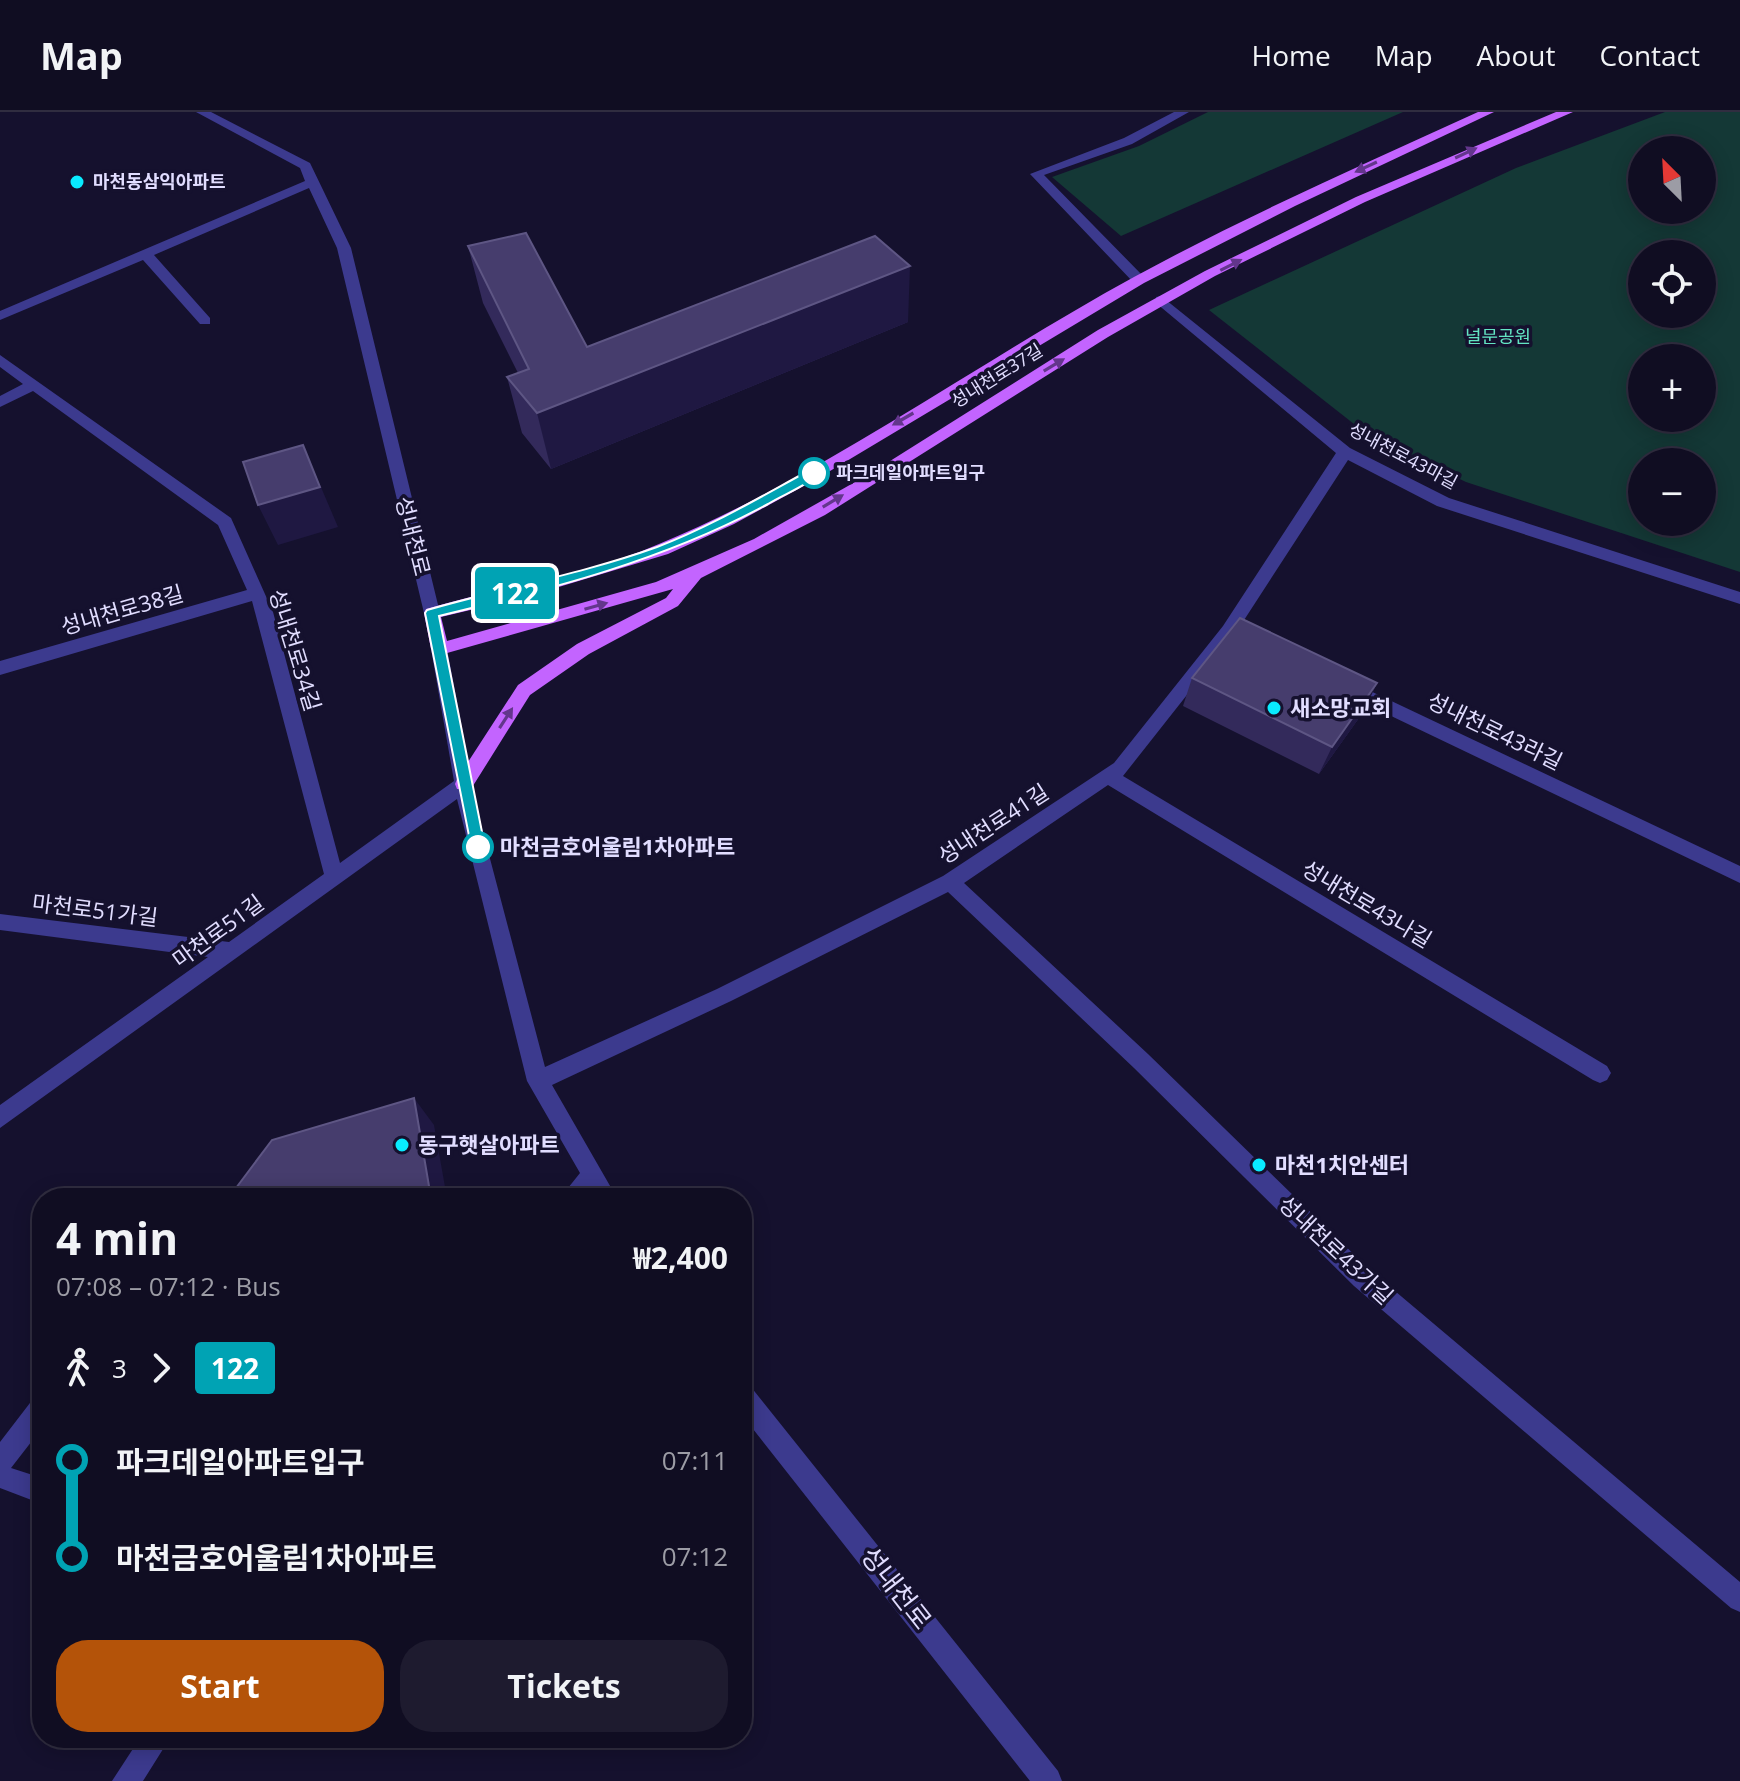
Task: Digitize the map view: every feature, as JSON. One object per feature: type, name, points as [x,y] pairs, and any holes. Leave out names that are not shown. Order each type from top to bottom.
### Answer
[{"type":"main road","name":"성내천로37길","points":[[432,613],[529,590],[662,550],[728,520],[814,473],[1139,280],[1290,203],[1488,112]]},
{"type":"main road","name":"성내천로37길","points":[[440,649],[643,592],[695,574],[744,552],[830,503],[1161,300],[1303,229],[1483,146],[1567,112]]},
{"type":"main road","name":"성내천로43마길","points":[[1139,280],[1161,300]]},
{"type":"main road","points":[[464,784],[524,690],[583,649],[672,602],[695,574]]},
{"type":"main road","name":"성내천로","points":[[432,613],[440,649]]},
{"type":"street","name":"성내천로","points":[[202,112],[305,166],[344,248],[432,613]]},
{"type":"street","points":[[1139,280],[1036,174],[1128,141],[1183,112]]},
{"type":"street","points":[[0,316],[313,182]]},
{"type":"street","points":[[145,253],[205,321]]},
{"type":"street","name":"성내천로43마길","points":[[1161,300],[1345,452],[1443,502],[1740,598]]},
{"type":"street","name":"성내천로34길","points":[[0,360],[225,522],[265,612],[334,876]]},
{"type":"street","points":[[0,402],[33,385]]},
{"type":"street","name":"성내천로41길","points":[[538,1081],[724,995],[950,882],[1120,768],[1236,634],[1345,452]]},
{"type":"street","name":"성내천로38길","points":[[0,668],[257,593]]},
{"type":"street","name":"성내천로","points":[[440,649],[464,784],[538,1081],[600,1188]]},
{"type":"street","name":"성내천로43라길","points":[[1329,678],[1740,875]]},
{"type":"street","name":"성내천로43나길","points":[[1108,776],[1600,1073]]},
{"type":"street","name":"마천로51길","points":[[0,1118],[464,784]]},
{"type":"street","name":"성내천로43가길","points":[[950,882],[1141,1061],[1362,1278],[1740,1599]]},
{"type":"street","name":"마천로51가길","points":[[0,922],[231,951]]},
{"type":"street","points":[[581,1188],[593,1175]]},
{"type":"street","name":"성내천로","points":[[752,1409],[1048,1781]]},
{"type":"street","points":[[0,1462],[32,1421]]},
{"type":"street","points":[[0,1476],[32,1487]]},
{"type":"street","points":[[126,1781],[149,1748]]},
{"type":"green space","points":[[1208,112],[1403,112],[1121,236],[1052,177],[1139,146]]},
{"type":"green space","name":"널문공원","points":[[1665,112],[1740,112],[1740,572],[1630,536],[1716,536],[1716,448],[1628,448],[1628,535],[1466,482],[1368,435],[1209,310],[1516,168]]},
{"type":"building","points":[[526,233],[587,347],[875,236],[910,266],[537,413],[507,377],[529,369],[468,246]]},
{"type":"building","points":[[303,445],[320,487],[258,505],[243,462]]},
{"type":"building","points":[[1240,618],[1377,683],[1332,747],[1192,678]]},
{"type":"building","points":[[414,1098],[429,1186],[236,1188],[272,1140]]},
{"type":"bus line","name":"122","points":[[478,847],[432,613],[529,590],[662,550],[728,520],[814,473]]},
{"type":"place","name":"마천동삼익아파트","points":[[77,182]]},
{"type":"place","name":"파크데일아파트입구","points":[[814,473]]},
{"type":"place","name":"새소망교회","points":[[1274,708]]},
{"type":"place","name":"마천금호어울림1차아파트","points":[[478,847]]},
{"type":"place","name":"동구햇살아파트","points":[[402,1145]]},
{"type":"place","name":"마천1치안센터","points":[[1259,1165]]}]
